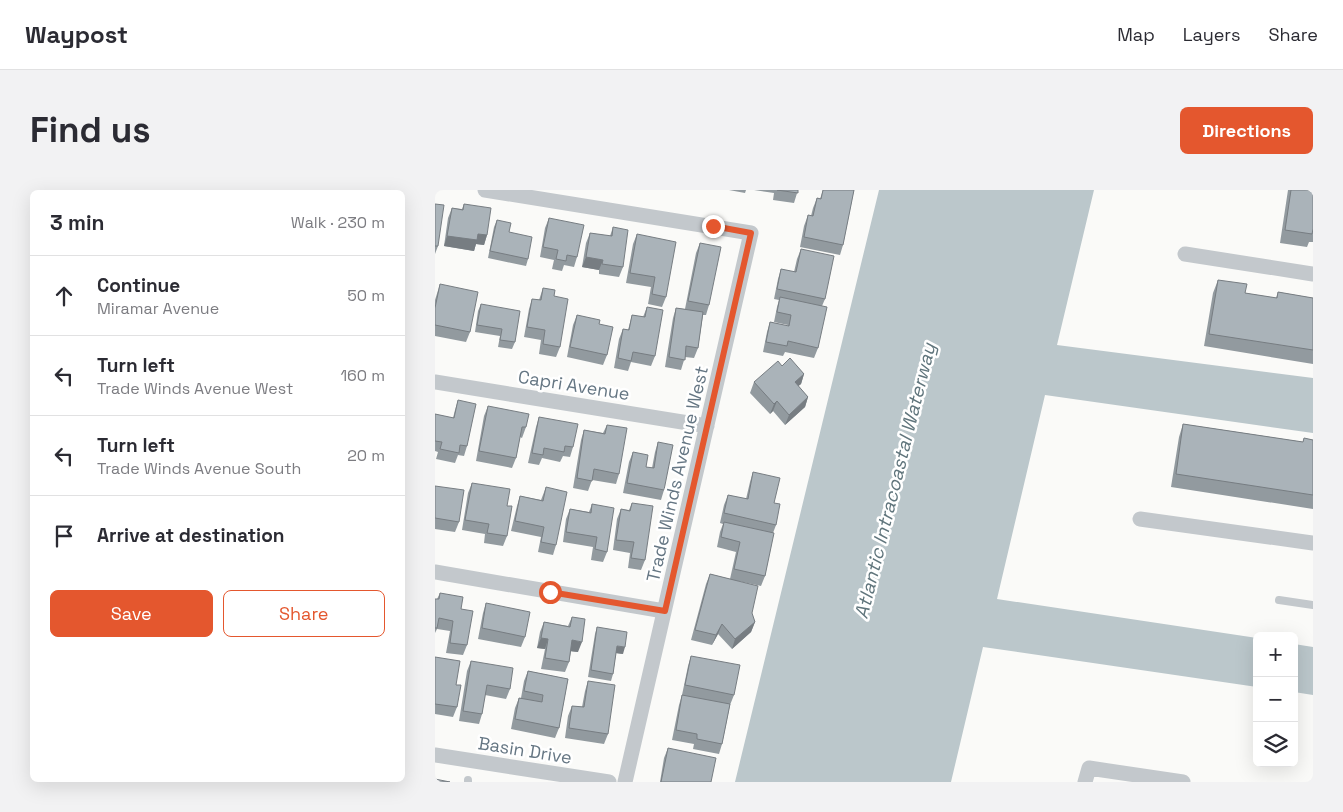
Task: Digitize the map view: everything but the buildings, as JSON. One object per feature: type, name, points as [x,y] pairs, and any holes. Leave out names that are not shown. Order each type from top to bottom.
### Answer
[{"type":"street","name":"Trade Winds Avenue West","points":[[485,190],[751,233],[625,782]]},
{"type":"street","points":[[1185,254],[1313,274]]},
{"type":"street","name":"Capri Avenue","points":[[435,382],[707,426]]},
{"type":"street","points":[[1140,519],[1313,542]]},
{"type":"street","points":[[435,572],[665,611]]},
{"type":"street","name":"Basin Drive","points":[[435,755],[609,782]]},
{"type":"street","points":[[1087,775],[1183,782]]},
{"type":"lane","points":[[1279,600],[1313,605]]},
{"type":"water","name":"Atlantic Intracoastal Waterway","points":[[879,190],[1094,190],[1057,345],[1313,378],[1313,433],[1045,395],[997,599],[1253,637],[1253,686],[983,647],[951,782],[735,782]]},
{"type":"water","points":[[1298,645],[1313,647],[1313,695],[1298,693]]},
{"type":"route","points":[[550,592],[665,611],[751,233],[713,226]]}]
